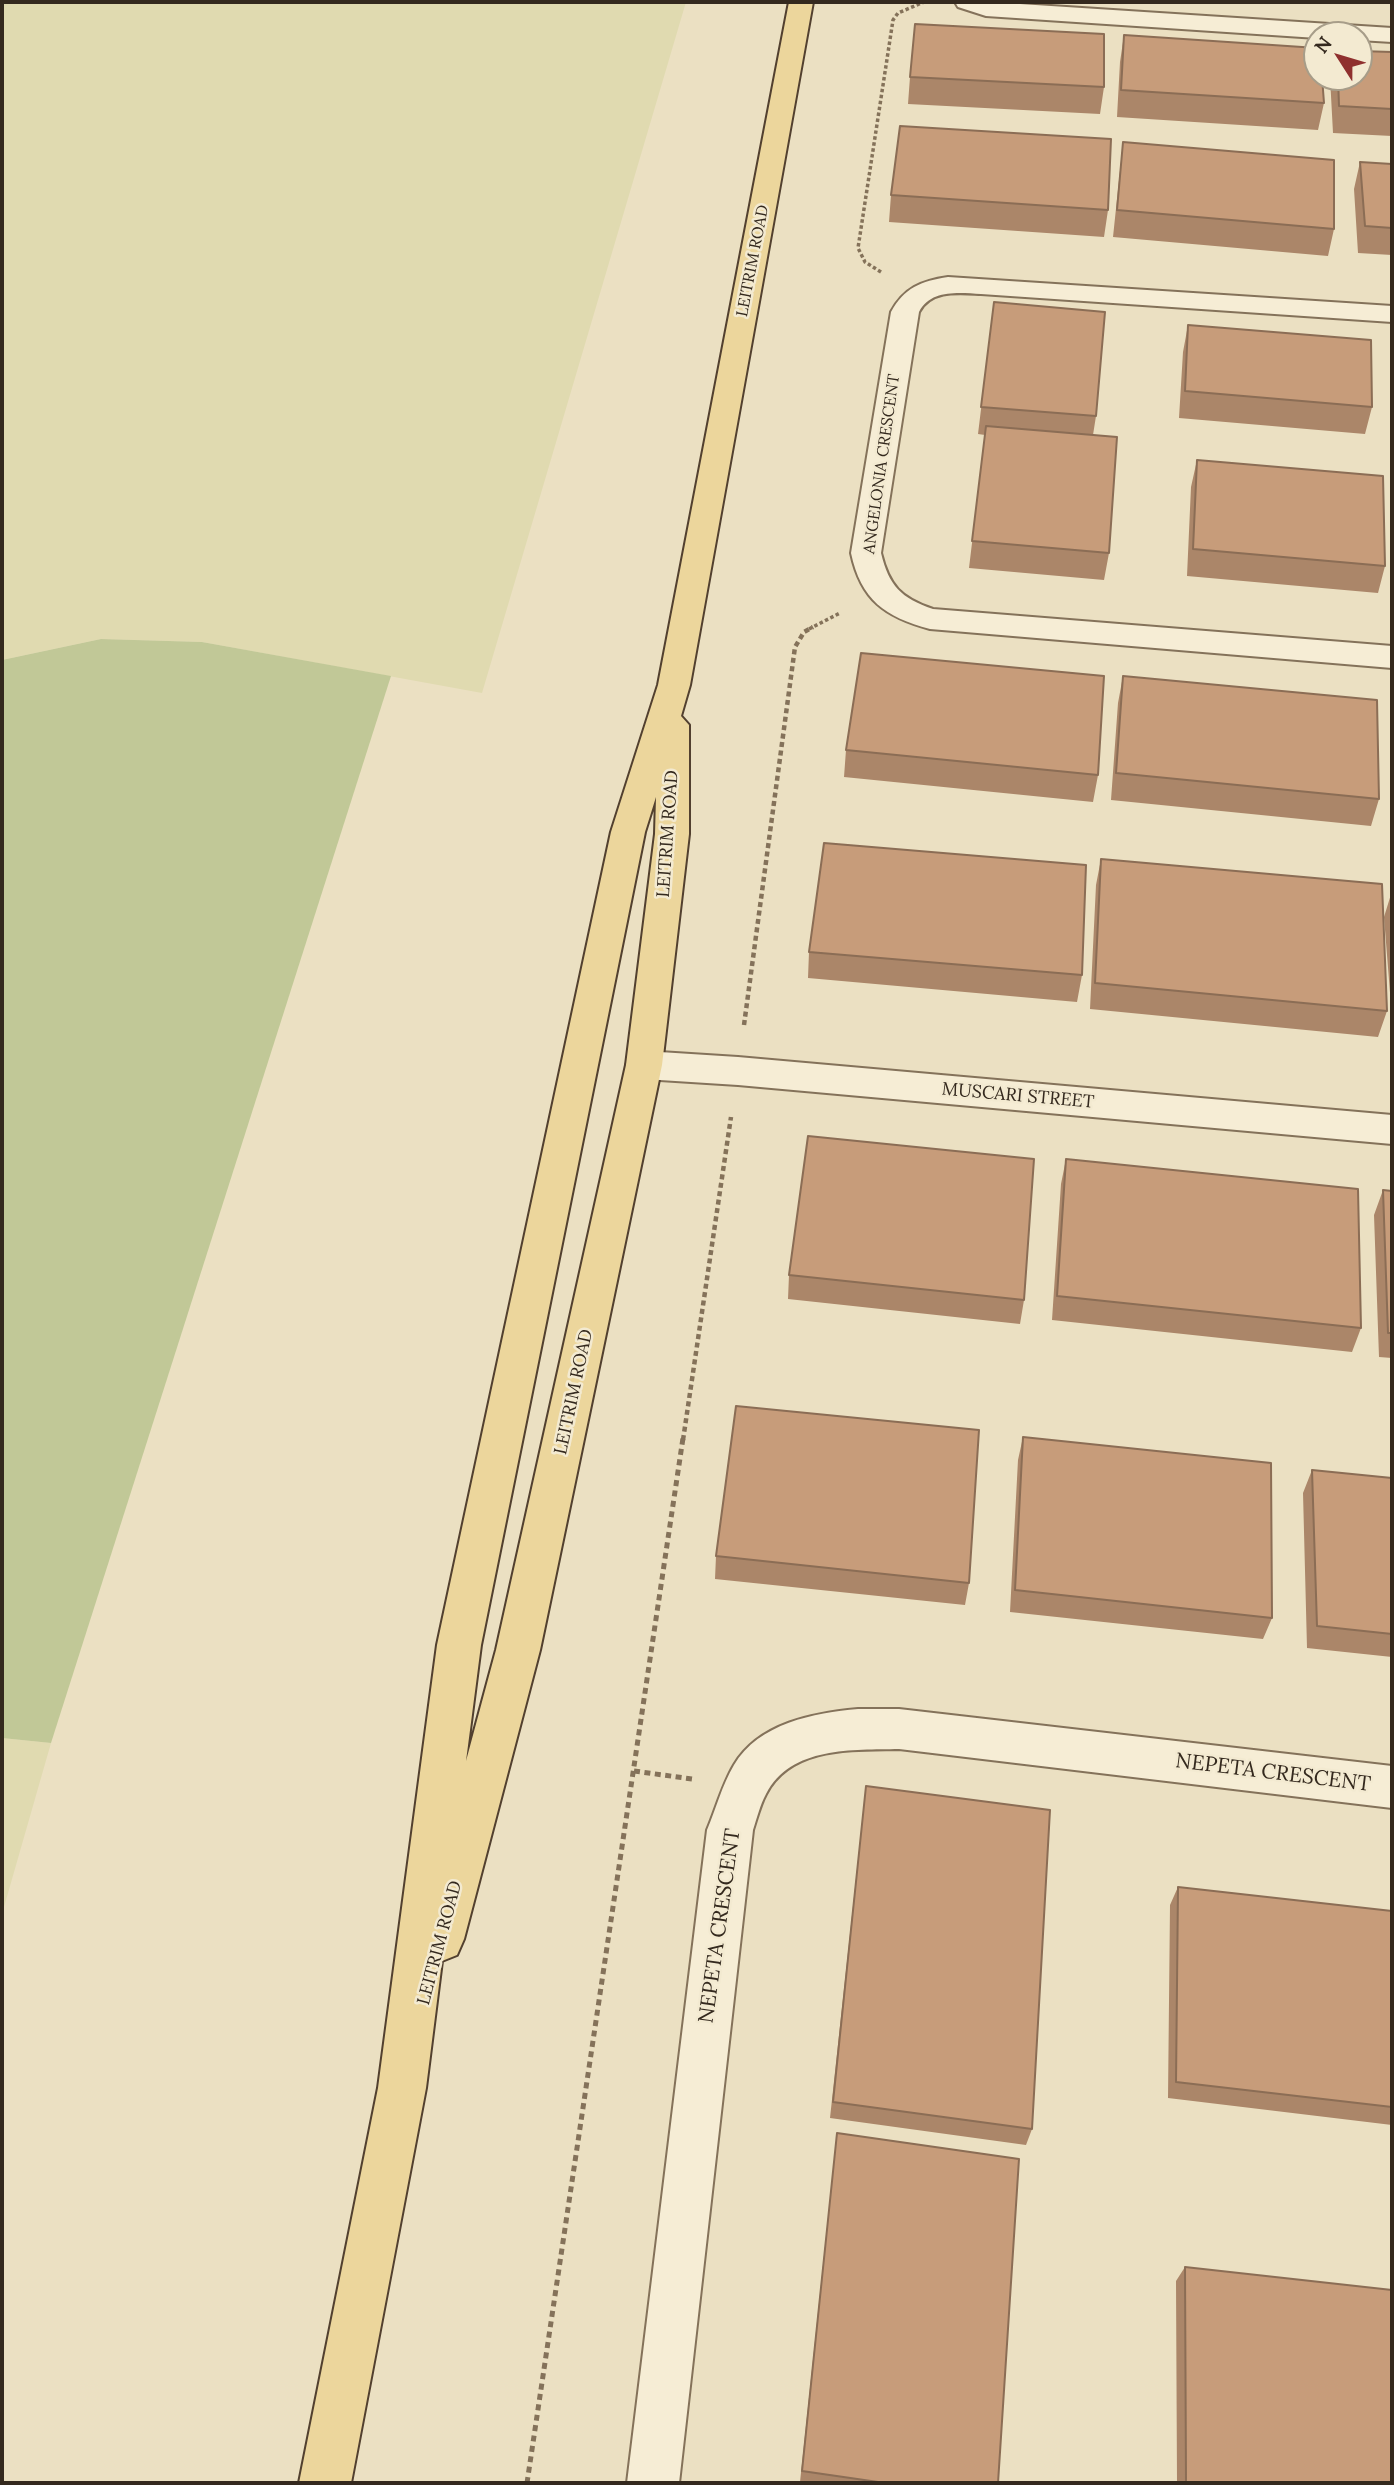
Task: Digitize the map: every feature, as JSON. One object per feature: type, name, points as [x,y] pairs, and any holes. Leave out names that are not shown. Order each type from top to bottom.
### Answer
[{"type":"main road","name":"LEITRIM ROAD","points":[[325,2483],[402,2088],[459,1645],[628,832],[674,685],[801,2]]},
{"type":"main road","name":"LEITRIM ROAD","points":[[402,2088],[518,1650],[644,1065],[672,834],[674,685]]},
{"type":"street","points":[[967,2],[986,9],[1392,35]]},
{"type":"street","points":[[920,293],[939,286],[981,286],[1392,314]]},
{"type":"street","name":"ANGELONIA CRESCENT","points":[[881,593],[870,575],[866,553],[905,312],[909,301],[920,293]]},
{"type":"street","points":[[881,593],[893,604],[930,619],[1392,657]]},
{"type":"street","name":"MUSCARI STREET","points":[[644,1065],[738,1071],[1392,1130]]},
{"type":"street","name":"NEPETA CRESCENT","points":[[653,2483],[730,1830],[751,1779],[777,1750],[844,1729],[899,1729],[1392,1787]]},
{"type":"path","points":[[920,293],[865,262],[858,248],[893,20],[898,13],[925,2]]},
{"type":"path","points":[[527,2483],[738,1071],[797,641],[804,632],[821,622],[881,593]]},
{"type":"shaded area","points":[[2,2],[686,2],[482,693],[202,642],[101,639],[2,660]]},
{"type":"shaded area","points":[[2,1738],[51,1743],[2,1914]]},
{"type":"green space","points":[[101,639],[202,642],[391,676],[51,1743],[2,1738],[2,660]]},
{"type":"building","points":[[915,24],[1104,34],[1104,87],[910,77]]},
{"type":"building","points":[[1124,35],[1303,47],[1303,91],[1323,91],[1324,103],[1121,90]]},
{"type":"building","points":[[1373,51],[1392,52],[1392,109],[1339,106],[1338,91],[1373,91]]},
{"type":"building","points":[[900,126],[1111,139],[1108,210],[891,195]]},
{"type":"building","points":[[1123,142],[1334,160],[1334,229],[1117,210]]},
{"type":"building","points":[[1360,162],[1392,164],[1392,228],[1365,226]]},
{"type":"building","points":[[994,302],[1105,312],[1096,416],[981,407]]},
{"type":"building","points":[[1188,325],[1371,340],[1372,407],[1185,391]]},
{"type":"building","points":[[986,426],[1117,437],[1109,553],[972,541]]},
{"type":"building","points":[[1197,460],[1383,476],[1385,566],[1193,549]]},
{"type":"building","points":[[861,653],[1104,676],[1098,775],[846,750]]},
{"type":"building","points":[[1123,676],[1377,700],[1379,799],[1116,773]]},
{"type":"building","points":[[824,843],[1086,865],[1082,975],[809,952]]},
{"type":"building","points":[[1101,859],[1382,884],[1387,1011],[1095,983]]},
{"type":"building","points":[[808,1136],[1034,1159],[1024,1300],[789,1275]]},
{"type":"building","points":[[1066,1159],[1358,1189],[1361,1328],[1057,1296]]},
{"type":"building","points":[[1383,1190],[1392,1191],[1392,1333],[1388,1333]]},
{"type":"building","points":[[736,1406],[979,1430],[969,1583],[716,1556]]},
{"type":"building","points":[[1023,1437],[1271,1463],[1272,1618],[1015,1590]]},
{"type":"building","points":[[1312,1470],[1392,1478],[1392,1634],[1317,1626]]},
{"type":"building","points":[[866,1786],[1050,1810],[1032,2129],[833,2102]]},
{"type":"building","points":[[1178,1887],[1392,1911],[1392,2107],[1176,2082]]},
{"type":"building","points":[[837,2133],[1019,2159],[998,2483],[885,2483],[802,2471]]},
{"type":"building","points":[[1185,2267],[1392,2290],[1392,2483],[1186,2483]]}]
